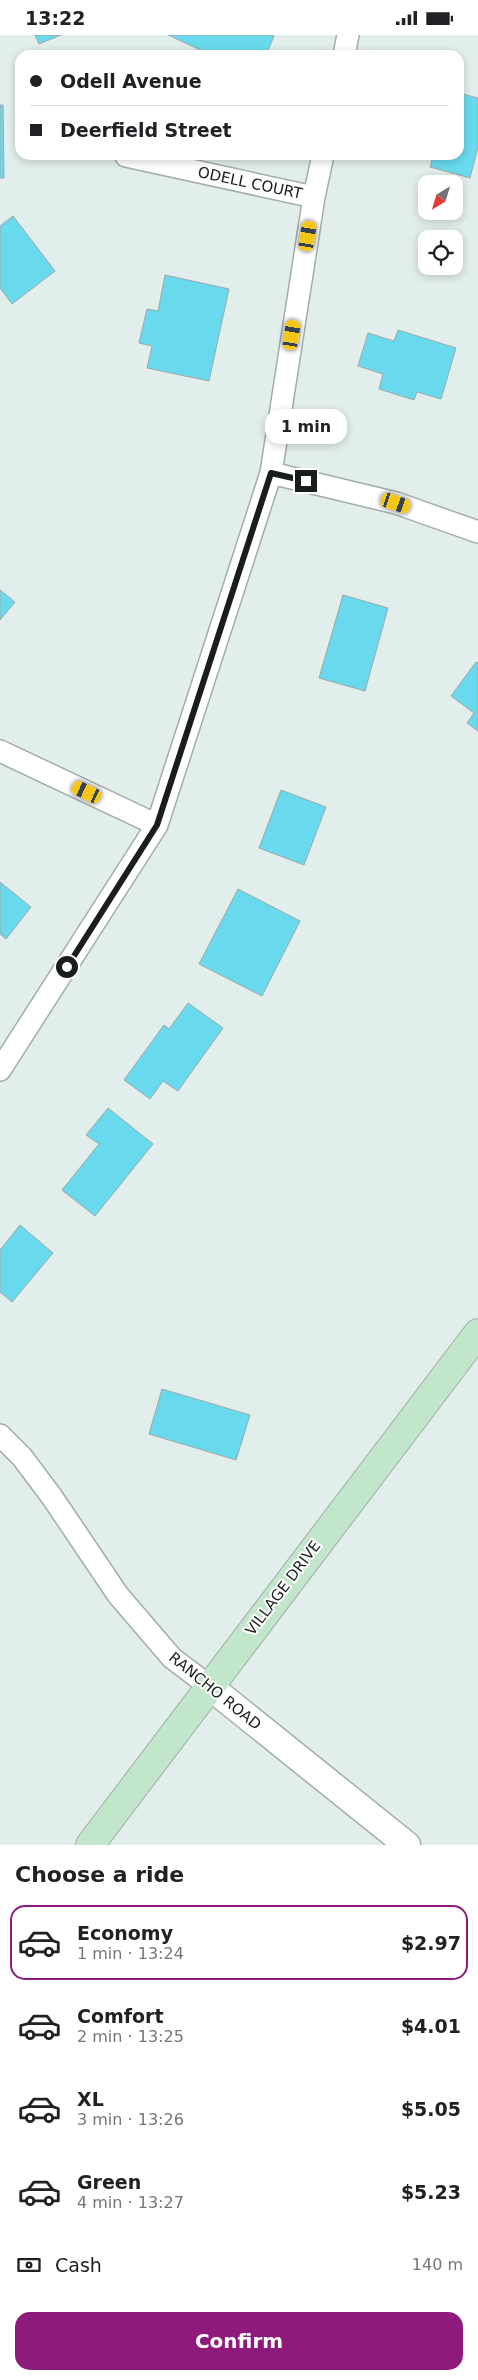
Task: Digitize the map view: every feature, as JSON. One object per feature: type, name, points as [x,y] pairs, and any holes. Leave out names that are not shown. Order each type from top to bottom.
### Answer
[{"type":"main road","name":"VILLAGE DRIVE","points":[[90,1845],[208,1686],[478,1333]]},
{"type":"street","points":[[345,50],[348,35]]},
{"type":"street","name":"ODELL COURT","points":[[144,160],[314,197]]},
{"type":"street","points":[[0,1070],[157,825],[271,473],[314,197],[322,160]]},
{"type":"street","points":[[271,473],[396,503],[478,532]]},
{"type":"street","points":[[0,751],[157,825]]},
{"type":"street","name":"RANCHO ROAD","points":[[0,1435],[22,1457],[52,1497],[118,1595],[172,1658],[408,1845]]},
{"type":"building","points":[[35,35],[61,35],[39,44]]},
{"type":"building","points":[[168,35],[274,36],[268,50],[200,50]]},
{"type":"building","points":[[464,94],[478,98],[478,147],[470,178],[430,167],[432,160],[464,160]]},
{"type":"building","points":[[0,105],[3,105],[4,178],[0,178]]},
{"type":"building","points":[[13,216],[55,271],[12,304],[0,288],[0,226]]},
{"type":"building","points":[[165,275],[229,289],[209,381],[147,368],[152,346],[139,343],[147,309],[158,311]]},
{"type":"building","points":[[398,330],[456,348],[441,399],[417,392],[414,400],[379,389],[383,374],[358,366],[368,333],[394,341]]},
{"type":"building","points":[[0,590],[15,602],[0,620]]},
{"type":"building","points":[[343,595],[388,608],[365,691],[319,678]]},
{"type":"building","points":[[476,662],[478,663],[478,731],[467,723],[474,713],[451,696]]},
{"type":"building","points":[[281,790],[326,807],[304,865],[259,848]]},
{"type":"building","points":[[0,882],[31,907],[6,939],[0,934]]},
{"type":"building","points":[[238,889],[300,921],[262,996],[199,964]]},
{"type":"building","points":[[188,1003],[223,1028],[178,1091],[163,1081],[150,1099],[124,1080],[164,1025],[169,1029]]},
{"type":"building","points":[[108,1108],[153,1144],[95,1216],[62,1190],[99,1144],[86,1135]]},
{"type":"building","points":[[20,1225],[53,1253],[12,1302],[0,1292],[0,1250]]},
{"type":"building","points":[[162,1389],[250,1415],[236,1460],[149,1434]]},
{"type":"route","points":[[67,967],[157,825],[271,473],[306,481]]}]
